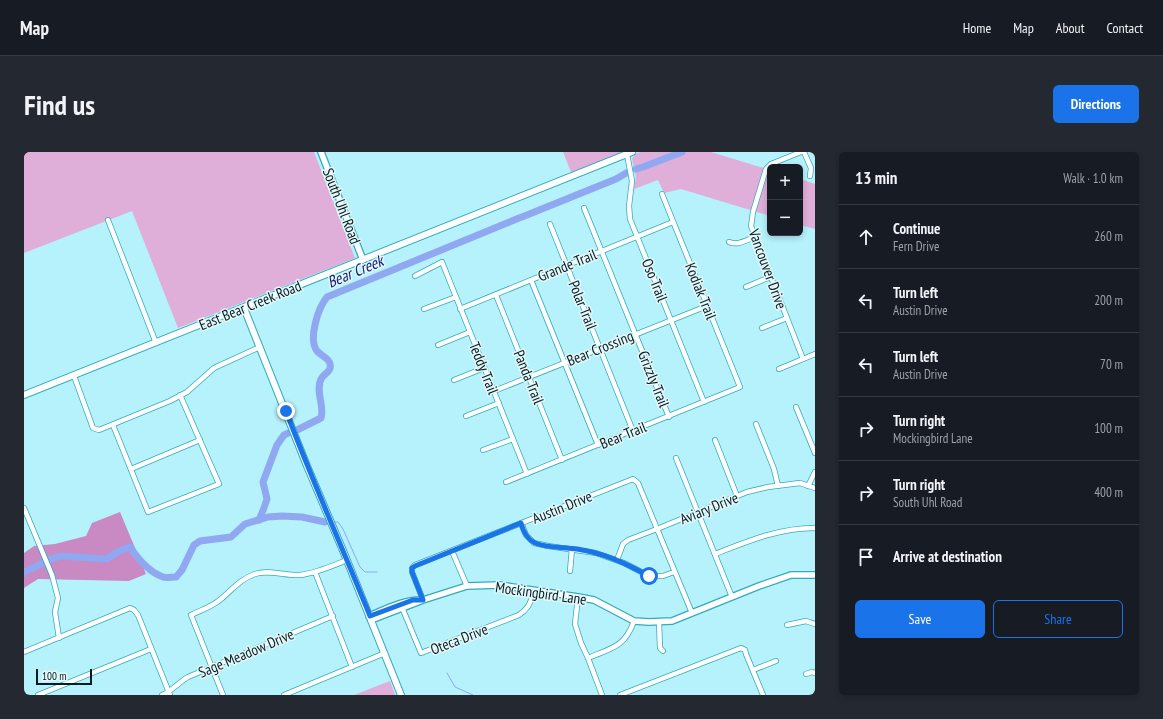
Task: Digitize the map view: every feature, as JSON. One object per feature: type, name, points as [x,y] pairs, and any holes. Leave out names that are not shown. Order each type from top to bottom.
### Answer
[{"type":"main road","name":"East Bear Creek Road","points":[[24,395],[629,153]]},
{"type":"main road","points":[[244,308],[401,695]]},
{"type":"street","name":"South Uhl Road","points":[[321,152],[363,260]]},
{"type":"street","points":[[802,152],[811,168],[810,176]]},
{"type":"street","name":"Vancouver Drive","points":[[802,152],[771,164],[766,169],[751,219],[751,226],[754,237],[803,359]]},
{"type":"street","name":"Oso Trail","points":[[629,153],[632,181],[629,206],[630,219],[704,402]]},
{"type":"street","name":"Kodiak Trail","points":[[662,194],[740,388]]},
{"type":"street","name":"Grizzly Trail","points":[[584,208],[669,417]]},
{"type":"street","points":[[108,220],[156,343]]},
{"type":"street","name":"Grande Trail","points":[[460,309],[673,222]]},
{"type":"street","name":"Polar Trail","points":[[550,224],[633,431]]},
{"type":"street","points":[[729,242],[738,244],[754,237]]},
{"type":"street","name":"Teddy Trail","points":[[415,276],[442,262],[527,474]]},
{"type":"street","points":[[746,287],[770,277]]},
{"type":"street","points":[[531,280],[598,445]]},
{"type":"street","name":"Panda Trail","points":[[496,295],[562,460]]},
{"type":"street","points":[[424,310],[456,297]]},
{"type":"street","name":"Bear Crossing","points":[[494,392],[707,306]]},
{"type":"street","points":[[762,328],[787,318]]},
{"type":"street","points":[[438,345],[470,332]]},
{"type":"street","points":[[74,376],[93,428],[99,430],[187,392],[214,368],[260,347]]},
{"type":"street","points":[[779,369],[815,354]]},
{"type":"street","points":[[454,380],[484,368]]},
{"type":"street","name":"Bear Trail","points":[[506,482],[740,388]]},
{"type":"street","points":[[113,425],[148,512],[219,484],[180,395]]},
{"type":"street","points":[[466,416],[499,403]]},
{"type":"street","points":[[796,407],[815,453]]},
{"type":"street","points":[[756,424],[774,469],[778,486]]},
{"type":"street","points":[[484,450],[513,439]]},
{"type":"street","points":[[131,469],[200,440]]},
{"type":"street","points":[[715,440],[737,496]]},
{"type":"street","points":[[676,458],[732,597]]},
{"type":"street","points":[[808,486],[815,472]]},
{"type":"street","name":"Austin Drive","points":[[423,600],[412,572],[412,568],[415,566],[632,479],[638,483],[657,529]]},
{"type":"street","name":"Aviary Drive","points":[[617,560],[623,544],[628,540],[737,496],[778,486],[800,484],[815,488]]},
{"type":"street","points":[[24,508],[52,575],[58,598],[55,612],[59,638]]},
{"type":"street","points":[[521,523],[526,535],[534,543],[596,553],[617,560],[649,576],[663,576],[674,572]]},
{"type":"street","points":[[715,554],[757,537],[787,530],[815,528]]},
{"type":"street","points":[[657,529],[692,613]]},
{"type":"street","points":[[570,571],[572,549]]},
{"type":"street","points":[[452,551],[467,586]]},
{"type":"street","points":[[223,695],[191,614],[210,607],[242,580],[256,574],[268,573],[300,575],[315,572],[347,560]]},
{"type":"street","points":[[315,572],[352,666]]},
{"type":"street","name":"Mockingbird Lane","points":[[370,618],[401,606],[467,586],[500,585],[594,600],[634,621],[672,621],[791,575],[815,575]]},
{"type":"street","name":"Oteca Drive","points":[[401,606],[421,653],[518,615],[527,610],[535,591]]},
{"type":"street","points":[[578,597],[575,624],[602,695]]},
{"type":"street","points":[[24,652],[130,608],[138,615],[169,694]]},
{"type":"street","name":"Sage Meadow Drive","points":[[162,695],[169,694],[179,682],[188,677],[333,616]]},
{"type":"street","points":[[588,658],[618,645],[630,633],[634,621]]},
{"type":"street","points":[[787,625],[806,621],[815,624]]},
{"type":"street","points":[[659,622],[660,648],[663,651]]},
{"type":"street","points":[[620,695],[741,648],[745,650],[762,695]]},
{"type":"street","points":[[38,695],[151,649]]},
{"type":"street","points":[[284,695],[385,653]]},
{"type":"street","points":[[753,670],[776,660]]},
{"type":"street","points":[[806,674],[812,672],[815,673]]},
{"type":"shaded area","points":[[24,152],[314,152],[355,258],[178,328],[132,211],[24,253]]},
{"type":"shaded area","points":[[563,152],[635,152],[573,177]]},
{"type":"shaded area","points":[[640,152],[711,152],[767,169],[767,215],[681,189],[664,193],[658,180],[634,189],[636,177],[632,159],[635,154]]},
{"type":"shaded area","points":[[803,180],[815,184],[815,229],[803,226]]},
{"type":"shaded area","points":[[120,512],[146,574],[129,581],[38,579],[24,588],[24,553],[34,546],[55,544],[86,536],[92,523]]},
{"type":"shaded area","points":[[390,681],[395,695],[354,695]]},
{"type":"waterway","name":"Bear Creek","points":[[636,169],[682,152]]},
{"type":"waterway","name":"Bear Creek","points":[[522,217],[616,179],[628,172]]},
{"type":"waterway","name":"Bear Creek","points":[[297,430],[321,418],[322,409],[319,384],[322,377],[329,371],[330,367],[328,360],[317,351],[314,346],[314,332],[320,308],[327,297],[519,218]]},
{"type":"waterway","name":"Bear Creek","points":[[259,520],[267,499],[263,482],[277,445],[284,435],[291,432]]},
{"type":"waterway","name":"Bear Creek","points":[[51,559],[61,556],[107,559],[119,551],[130,547],[140,560],[153,572],[164,577],[176,577],[182,570],[194,545],[200,541],[231,537],[245,524],[268,517],[282,516],[302,517],[325,522]]},
{"type":"waterway","points":[[335,522],[338,522],[343,529],[360,567],[365,572],[377,572]]},
{"type":"waterway","name":"Bear Creek","points":[[24,572],[43,563]]},
{"type":"waterway","points":[[447,673],[455,687],[473,695]]},
{"type":"route","points":[[286,411],[307,466],[370,616],[413,600],[423,600],[412,572],[412,568],[415,566],[521,523],[526,535],[534,543],[596,553],[624,562],[649,576]]}]
